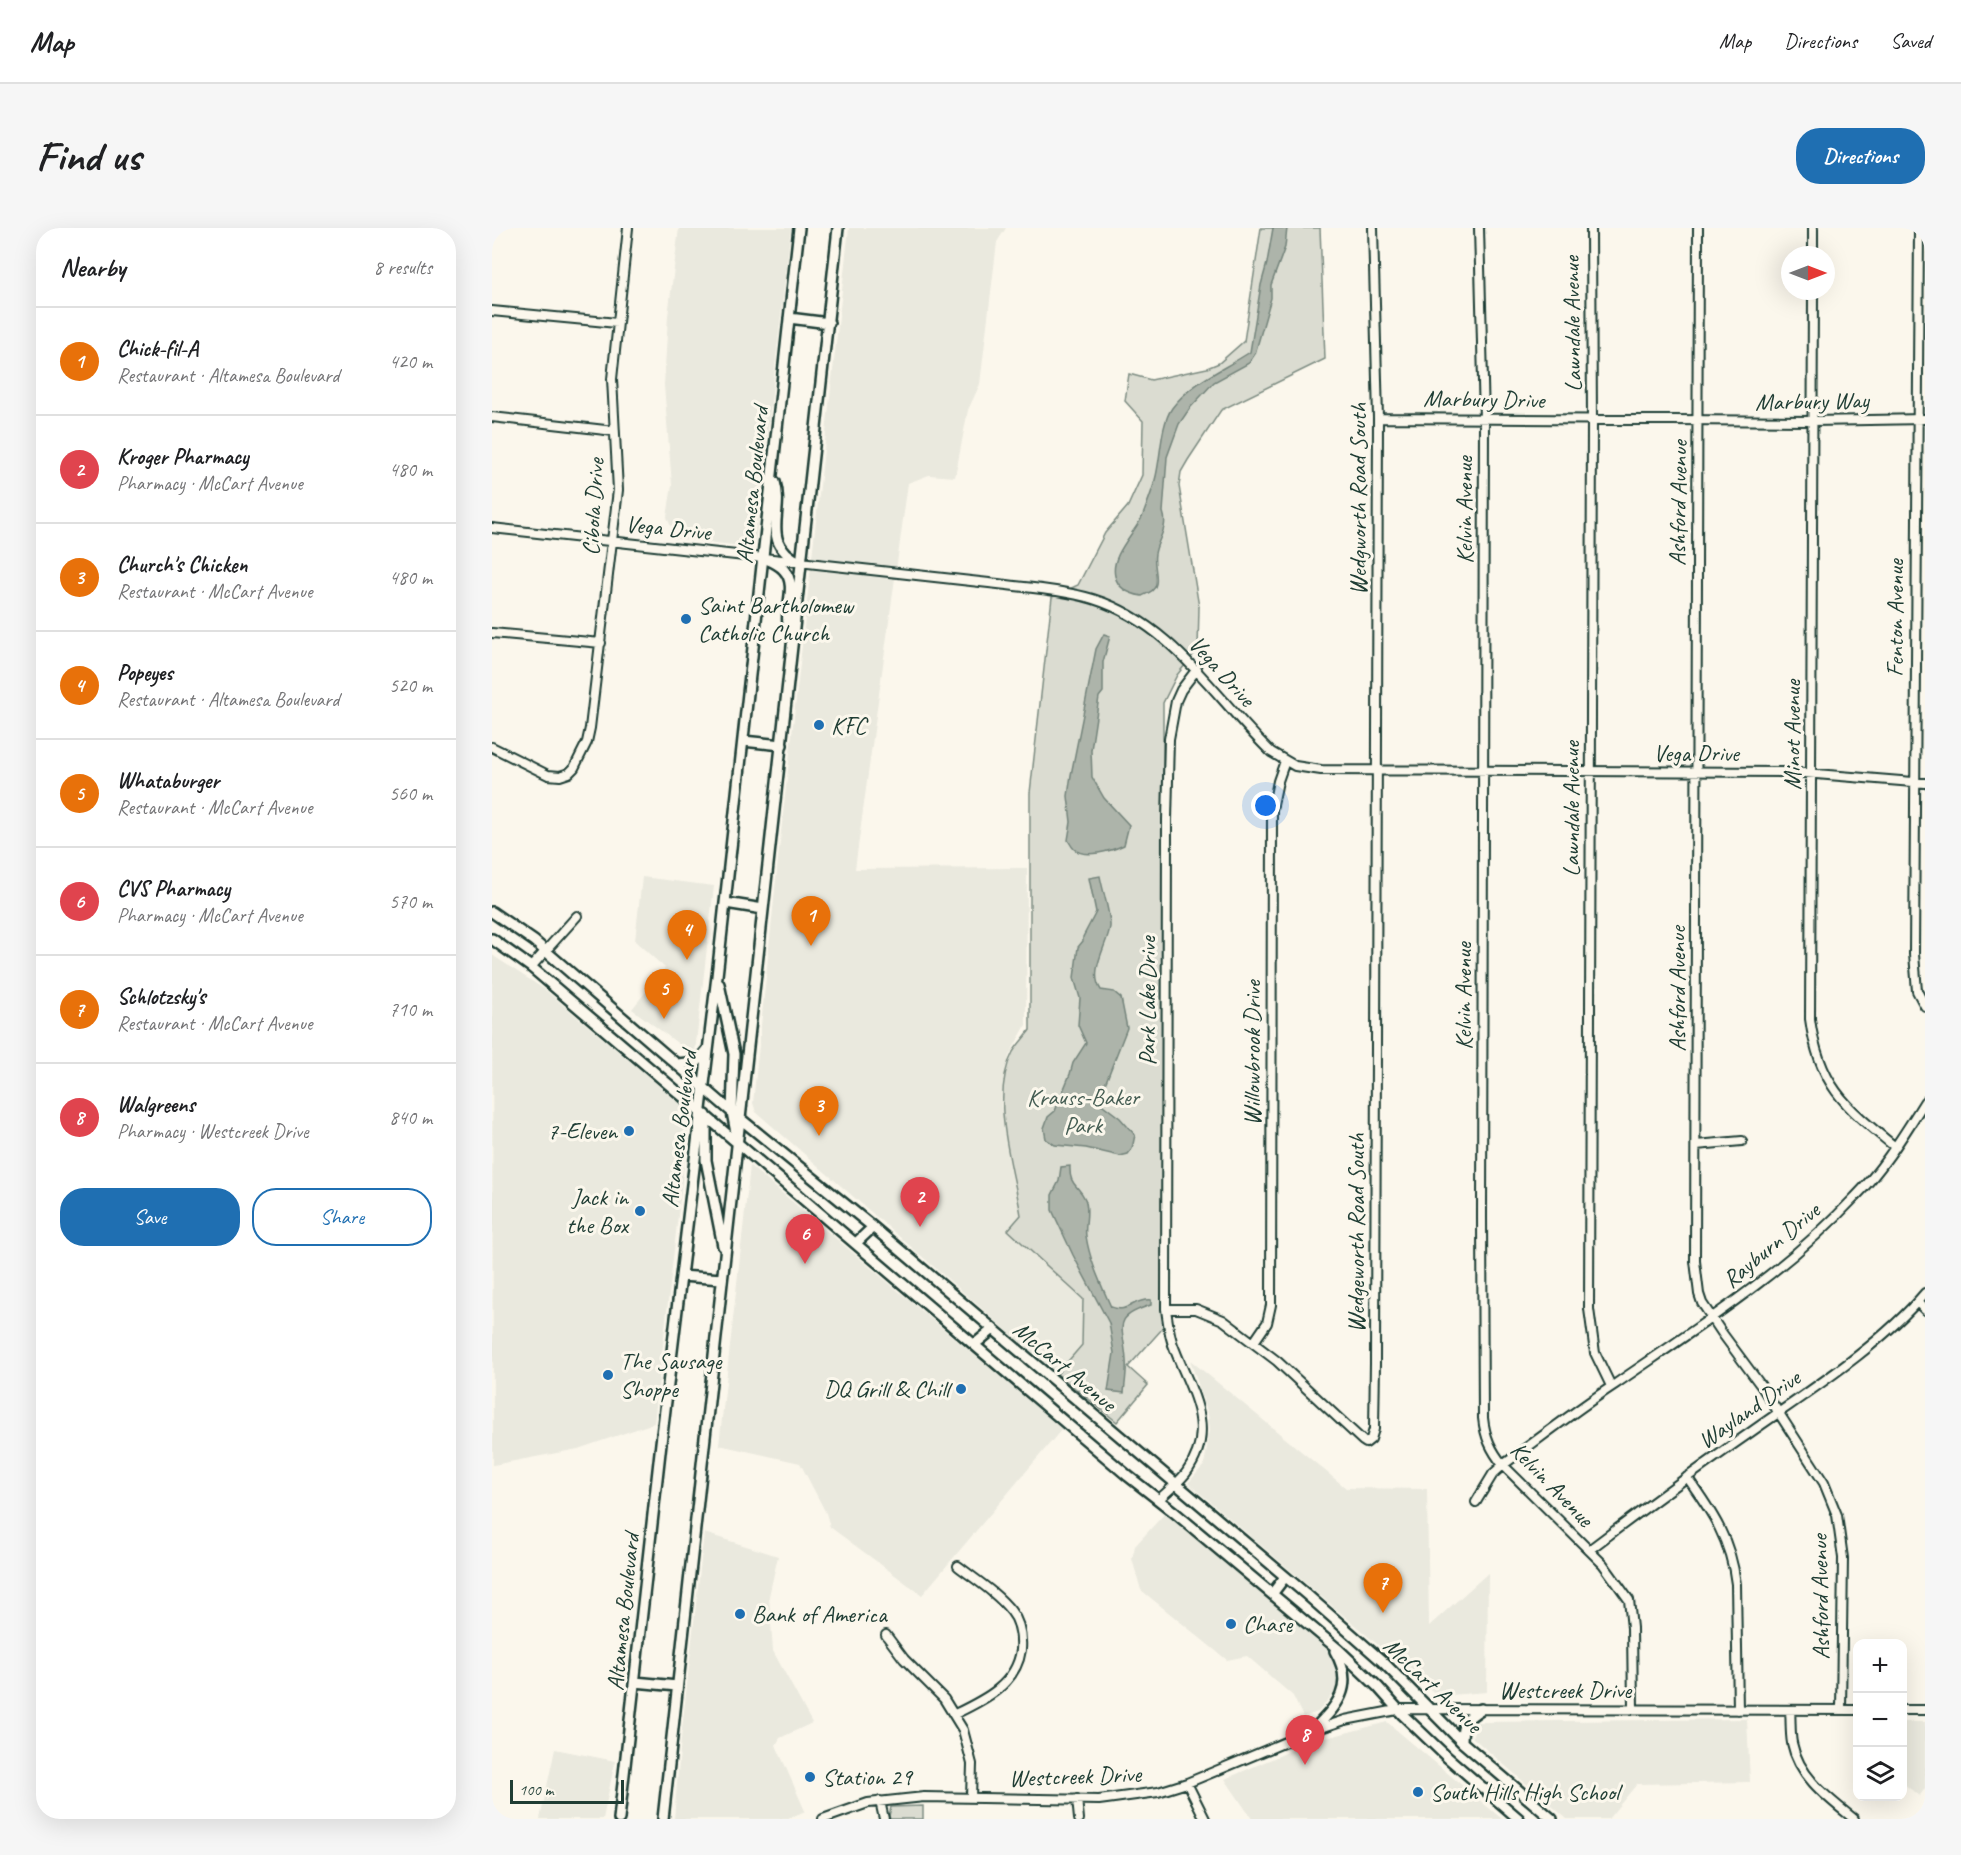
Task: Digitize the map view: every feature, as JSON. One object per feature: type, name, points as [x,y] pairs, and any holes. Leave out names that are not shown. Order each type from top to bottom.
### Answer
[{"type":"main road","name":"Altamesa Boulevard","points":[[620,1817],[661,1443],[703,1114],[704,1086],[799,228]]},
{"type":"main road","points":[[663,1819],[838,228]]},
{"type":"main road","points":[[789,318],[829,323]]},
{"type":"main road","points":[[773,474],[777,499],[776,536],[790,558],[801,563]]},
{"type":"main road","points":[[764,558],[778,564],[788,577],[790,590],[787,626],[794,637]]},
{"type":"main road","points":[[743,741],[782,745]]},
{"type":"main road","points":[[726,903],[763,909]]},
{"type":"main road","name":"McCart Avenue","points":[[492,912],[520,930],[546,951],[740,1119],[873,1227],[1285,1577],[1382,1661],[1462,1742],[1552,1819]]},
{"type":"main road","name":"McCart Avenue","points":[[492,939],[531,967],[1128,1476],[1159,1499],[1331,1643],[1447,1757],[1519,1819]]},
{"type":"main road","points":[[717,976],[734,1054],[732,1112],[738,1142]]},
{"type":"main road","points":[[677,1064],[697,1062],[709,1048]]},
{"type":"main road","points":[[703,1114],[706,1160],[725,1254]]},
{"type":"main road","points":[[856,1243],[873,1227]]},
{"type":"main road","points":[[681,1276],[722,1279]]},
{"type":"main road","points":[[975,1344],[992,1330]]},
{"type":"main road","points":[[1272,1594],[1285,1577]]},
{"type":"main road","points":[[1312,1731],[1333,1710],[1343,1692],[1343,1665],[1331,1643]]},
{"type":"main road","points":[[635,1682],[677,1686]]},
{"type":"main road","points":[[1462,1742],[1462,1728],[1467,1719],[1481,1709]]},
{"type":"street","name":"Cibola Drive","points":[[492,747],[548,775],[560,776],[570,773],[574,768],[587,742],[601,643],[618,490],[612,379],[628,228]]},
{"type":"street","name":"Wedgworth Road South","points":[[1373,228],[1378,418],[1377,771]]},
{"type":"street","name":"Kelvin Avenue","points":[[1479,228],[1484,419],[1483,1418],[1487,1439],[1503,1465],[1603,1564],[1629,1600],[1632,1628],[1633,1709]]},
{"type":"street","name":"Lawndale Avenue","points":[[1591,228],[1588,1309],[1595,1353],[1611,1386]]},
{"type":"street","name":"Ashford Avenue","points":[[1698,228],[1695,1261],[1699,1294],[1711,1317],[1779,1413],[1824,1483],[1837,1515],[1843,1558],[1840,1710]]},
{"type":"street","points":[[1813,228],[1813,246]]},
{"type":"street","name":"Fenton Avenue","points":[[1919,228],[1921,419],[1914,783],[1914,954],[1917,991],[1925,1006]]},
{"type":"street","name":"Minot Avenue","points":[[1813,300],[1809,997],[1818,1059],[1843,1101],[1854,1114],[1895,1147]]},
{"type":"street","points":[[492,311],[617,323]]},
{"type":"street","points":[[492,417],[614,431]]},
{"type":"street","name":"Marbury Drive","points":[[1378,418],[1698,421]]},
{"type":"street","name":"Marbury Way","points":[[1698,421],[1921,419]]},
{"type":"street","name":"Vega Drive","points":[[492,528],[1057,591],[1094,599],[1120,610],[1166,638],[1197,669],[1254,736],[1271,752],[1304,768],[1377,771],[1811,773],[1925,783]]},
{"type":"street","points":[[492,633],[601,643]]},
{"type":"street","name":"Park Lake Drive","points":[[1159,1499],[1187,1471],[1195,1455],[1201,1422],[1196,1397],[1169,1335],[1166,1309],[1169,739],[1176,701],[1181,690],[1197,669]]},
{"type":"street","name":"Willowbrook Drive","points":[[1254,1342],[1266,1323],[1271,1305],[1272,810],[1276,788],[1286,761]]},
{"type":"street","name":"Wedgeworth Road South","points":[[1166,1309],[1184,1308],[1204,1311],[1223,1320],[1277,1360],[1363,1441],[1366,1443],[1371,1439],[1374,1429],[1375,1363],[1377,771]]},
{"type":"street","points":[[531,967],[577,916]]},
{"type":"street","name":"Rayburn Drive","points":[[1476,1502],[1493,1474],[1503,1465],[1800,1251],[1856,1197],[1895,1147],[1925,1101]]},
{"type":"street","points":[[1696,1145],[1742,1141]]},
{"type":"street","name":"Wayland Drive","points":[[1589,1550],[1687,1477],[1837,1371],[1898,1320],[1925,1293]]},
{"type":"street","points":[[1917,1302],[1925,1310]]},
{"type":"street","points":[[1687,1477],[1715,1518],[1727,1541],[1734,1564],[1738,1710]]},
{"type":"street","points":[[955,1714],[984,1700],[1005,1683],[1019,1660],[1022,1642],[1017,1620],[1011,1611],[998,1597],[958,1566]]},
{"type":"street","points":[[886,1635],[904,1659],[944,1699],[955,1714],[969,1745],[972,1764],[971,1798]]},
{"type":"street","name":"Westcreek Drive","points":[[823,1819],[852,1807],[903,1799],[943,1796],[1077,1799],[1126,1797],[1158,1792],[1187,1783],[1312,1731],[1345,1720],[1399,1710],[1853,1710]]},
{"type":"street","points":[[1790,1710],[1795,1755],[1819,1791],[1854,1819]]},
{"type":"street","points":[[1907,1710],[1925,1710]]},
{"type":"street","points":[[1187,1783],[1204,1819]]},
{"type":"street","points":[[1077,1799],[1079,1819]]},
{"type":"street","points":[[880,1802],[884,1819]]},
{"type":"shaded area","points":[[679,228],[791,228],[755,544],[751,547],[671,538],[671,527],[667,517],[672,485],[664,385],[668,316]]},
{"type":"shaded area","points":[[849,228],[1006,228],[997,242],[980,384],[968,410],[955,477],[929,475],[908,483],[855,869],[1027,868],[1026,1025],[1009,1056],[1001,1103],[1021,1215],[1008,1230],[1083,1299],[1082,1345],[1057,1374],[756,1112],[753,1103]]},
{"type":"shaded area","points":[[1273,228],[1287,228],[1285,247],[1271,285],[1271,298],[1255,354],[1249,363],[1214,382],[1179,424],[1167,457],[1163,512],[1165,524],[1155,554],[1155,586],[1151,592],[1142,596],[1133,594],[1119,584],[1114,568],[1124,544],[1143,515],[1151,493],[1168,415],[1188,391],[1250,352]]},
{"type":"shaded area","points":[[1104,634],[1110,636],[1103,662],[1103,692],[1099,697],[1091,750],[1092,777],[1104,798],[1129,825],[1124,845],[1091,854],[1074,849],[1068,840],[1071,822],[1068,796],[1096,649]]},
{"type":"shaded area","points":[[1100,876],[1110,927],[1096,975],[1101,990],[1114,992],[1121,998],[1127,1028],[1102,1092],[1101,1101],[1135,1135],[1132,1149],[1128,1154],[1120,1156],[1086,1148],[1055,1145],[1046,1139],[1044,1128],[1048,1117],[1055,1111],[1073,1063],[1086,1043],[1078,1025],[1080,998],[1074,978],[1078,947],[1096,912],[1089,878]]},
{"type":"shaded area","points":[[642,877],[714,886],[695,1052],[688,1051],[632,1009],[665,968],[635,941]]},
{"type":"shaded area","points":[[492,955],[544,989],[690,1112],[654,1423],[578,1449],[493,1465]]},
{"type":"shaded area","points":[[750,1166],[1062,1429],[922,1595],[830,1527],[826,1513],[800,1463],[719,1445]]},
{"type":"shaded area","points":[[1070,1166],[1072,1181],[1085,1199],[1086,1232],[1090,1255],[1111,1307],[1122,1309],[1140,1301],[1151,1300],[1151,1305],[1130,1314],[1122,1325],[1126,1364],[1124,1393],[1108,1391],[1114,1353],[1109,1323],[1052,1210],[1052,1195],[1059,1181],[1061,1167]]},
{"type":"shaded area","points":[[1190,1360],[1346,1488],[1427,1489],[1429,1626],[1488,1573],[1487,1692],[1438,1696],[1188,1483],[1204,1465],[1210,1430],[1208,1414]]},
{"type":"shaded area","points":[[1166,1512],[1330,1652],[1338,1672],[1337,1689],[1318,1712],[1303,1717],[1293,1696],[1247,1656],[1227,1660],[1141,1590],[1132,1559],[1135,1546]]},
{"type":"shaded area","points":[[704,1533],[778,1556],[769,1596],[773,1651],[812,1723],[780,1738],[776,1745],[805,1811],[788,1819],[674,1819]]},
{"type":"shaded area","points":[[1747,1719],[1750,1782],[1637,1784],[1608,1819],[1567,1819],[1472,1737],[1477,1722]]},
{"type":"shaded area","points":[[1387,1722],[1502,1819],[1252,1819],[1225,1779],[1311,1742]]},
{"type":"shaded area","points":[[1907,1722],[1925,1722],[1925,1789],[1919,1796],[1907,1786]]},
{"type":"shaded area","points":[[555,1749],[615,1761],[603,1819],[540,1819]]},
{"type":"green space","name":"Krauss-Baker Park","points":[[1261,228],[1320,228],[1325,359],[1221,410],[1181,472],[1179,486],[1199,607],[1198,649],[1177,675],[1163,703],[1163,1328],[1128,1367],[1148,1385],[1117,1422],[1057,1374],[1082,1345],[1083,1299],[1008,1230],[1021,1215],[1005,1132],[1003,1090],[1006,1070],[1013,1052],[1030,1030],[1030,793],[1052,597],[1078,585],[1105,533],[1128,506],[1142,475],[1143,421],[1125,401],[1129,374],[1151,380],[1207,368],[1219,363],[1244,341]]},
{"type":"green space","points":[[923,1806],[923,1819],[890,1819],[891,1807]]},
{"type":"place","name":"Saint Bartholomew Catholic Church","points":[[686,619]]},
{"type":"place","name":"KFC","points":[[819,725]]},
{"type":"place","name":"Chick-fil-A","points":[[811,946]]},
{"type":"place","name":"Popeyes","points":[[687,960]]},
{"type":"place","name":"Whataburger","points":[[664,1019]]},
{"type":"place","name":"7-Eleven","points":[[629,1131]]},
{"type":"place","name":"Church's Chicken","points":[[819,1136]]},
{"type":"place","name":"Jack in the Box","points":[[640,1211]]},
{"type":"place","name":"Kroger Pharmacy","points":[[920,1227]]},
{"type":"place","name":"CVS Pharmacy","points":[[805,1264]]},
{"type":"place","name":"The Sausage Shoppe","points":[[608,1375]]},
{"type":"place","name":"DQ Grill & Chill","points":[[961,1389]]},
{"type":"place","name":"Schlotzsky's","points":[[1383,1613]]},
{"type":"place","name":"Bank of America","points":[[740,1614]]},
{"type":"place","name":"Chase","points":[[1231,1624]]},
{"type":"place","name":"Walgreens","points":[[1305,1765]]},
{"type":"place","name":"Station 29","points":[[810,1777]]},
{"type":"place","name":"South Hills High School","points":[[1418,1792]]}]
